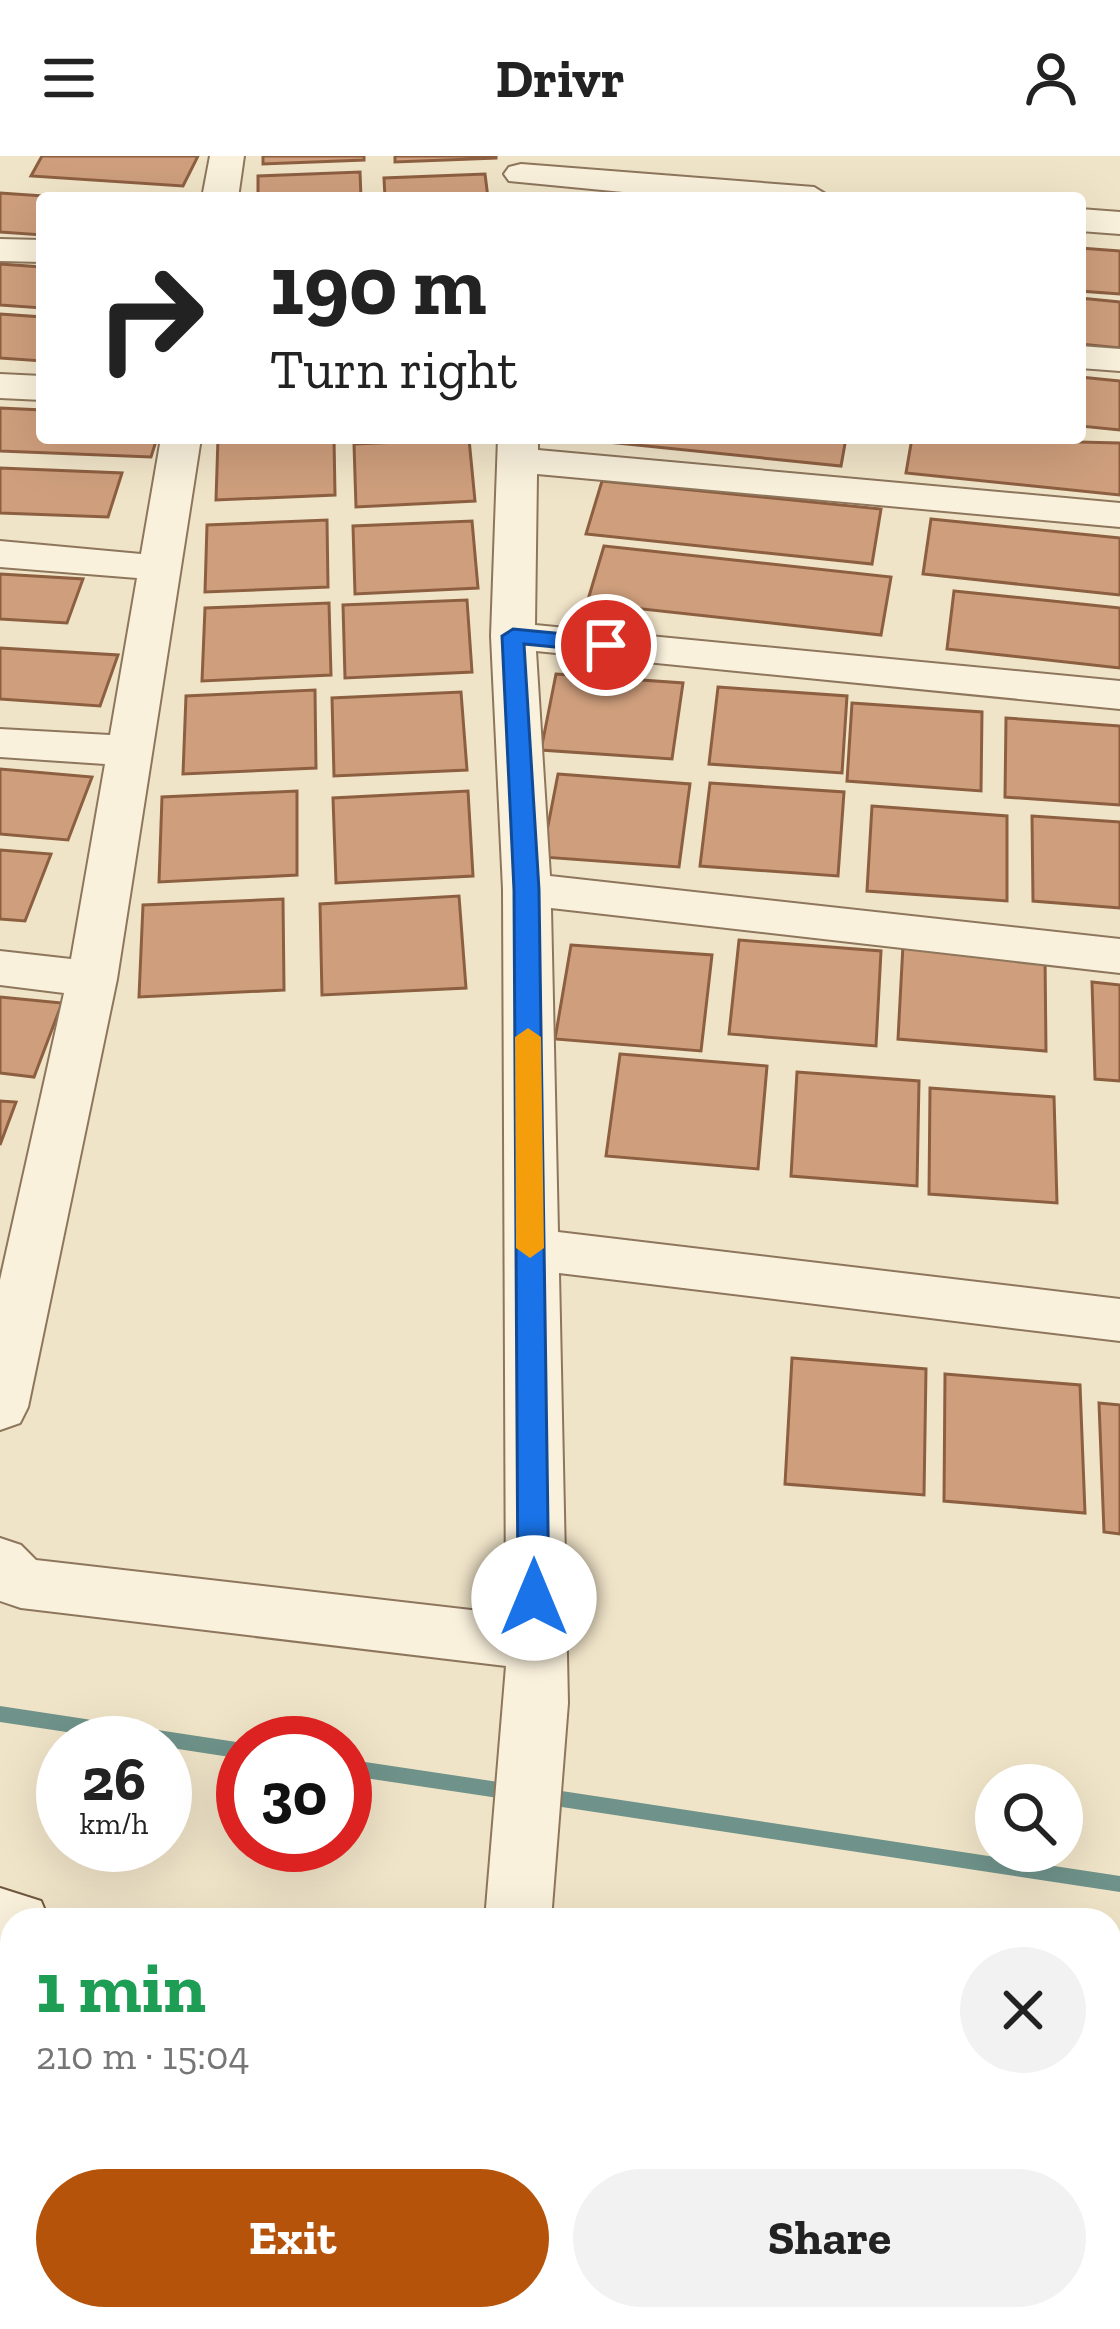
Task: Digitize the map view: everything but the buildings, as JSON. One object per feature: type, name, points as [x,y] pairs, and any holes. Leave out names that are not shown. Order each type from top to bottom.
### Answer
[{"type":"street","points":[[221,192],[227,156]]},
{"type":"street","points":[[521,176],[734,192]]},
{"type":"street","points":[[1086,220],[1120,223]]},
{"type":"street","points":[[0,250],[36,251]]},
{"type":"street","points":[[1086,357],[1120,360]]},
{"type":"street","points":[[0,386],[36,388]]},
{"type":"street","points":[[0,1407],[19,1230],[92,979],[181,444]]},
{"type":"street","points":[[519,1908],[532,1750],[533,1643],[526,890],[513,636],[518,449],[1120,515]]},
{"type":"street","points":[[0,554],[162,568]]},
{"type":"street","points":[[513,636],[1120,695]]},
{"type":"street","points":[[0,743],[133,751]]},
{"type":"street","points":[[526,890],[1120,956]]},
{"type":"street","points":[[0,968],[92,979]]},
{"type":"street","points":[[530,1249],[1120,1320]]},
{"type":"street","points":[[0,1563],[21,1583],[533,1643]]},
{"type":"waterway","points":[[0,1714],[216,1747]]},
{"type":"waterway","points":[[372,1771],[512,1792]]},
{"type":"waterway","points":[[542,1796],[1120,1884]]},
{"type":"slow traffic","points":[[528,1037],[530,1248]]},
{"type":"route","points":[[534,1598],[526,890],[513,636],[606,645]]}]
